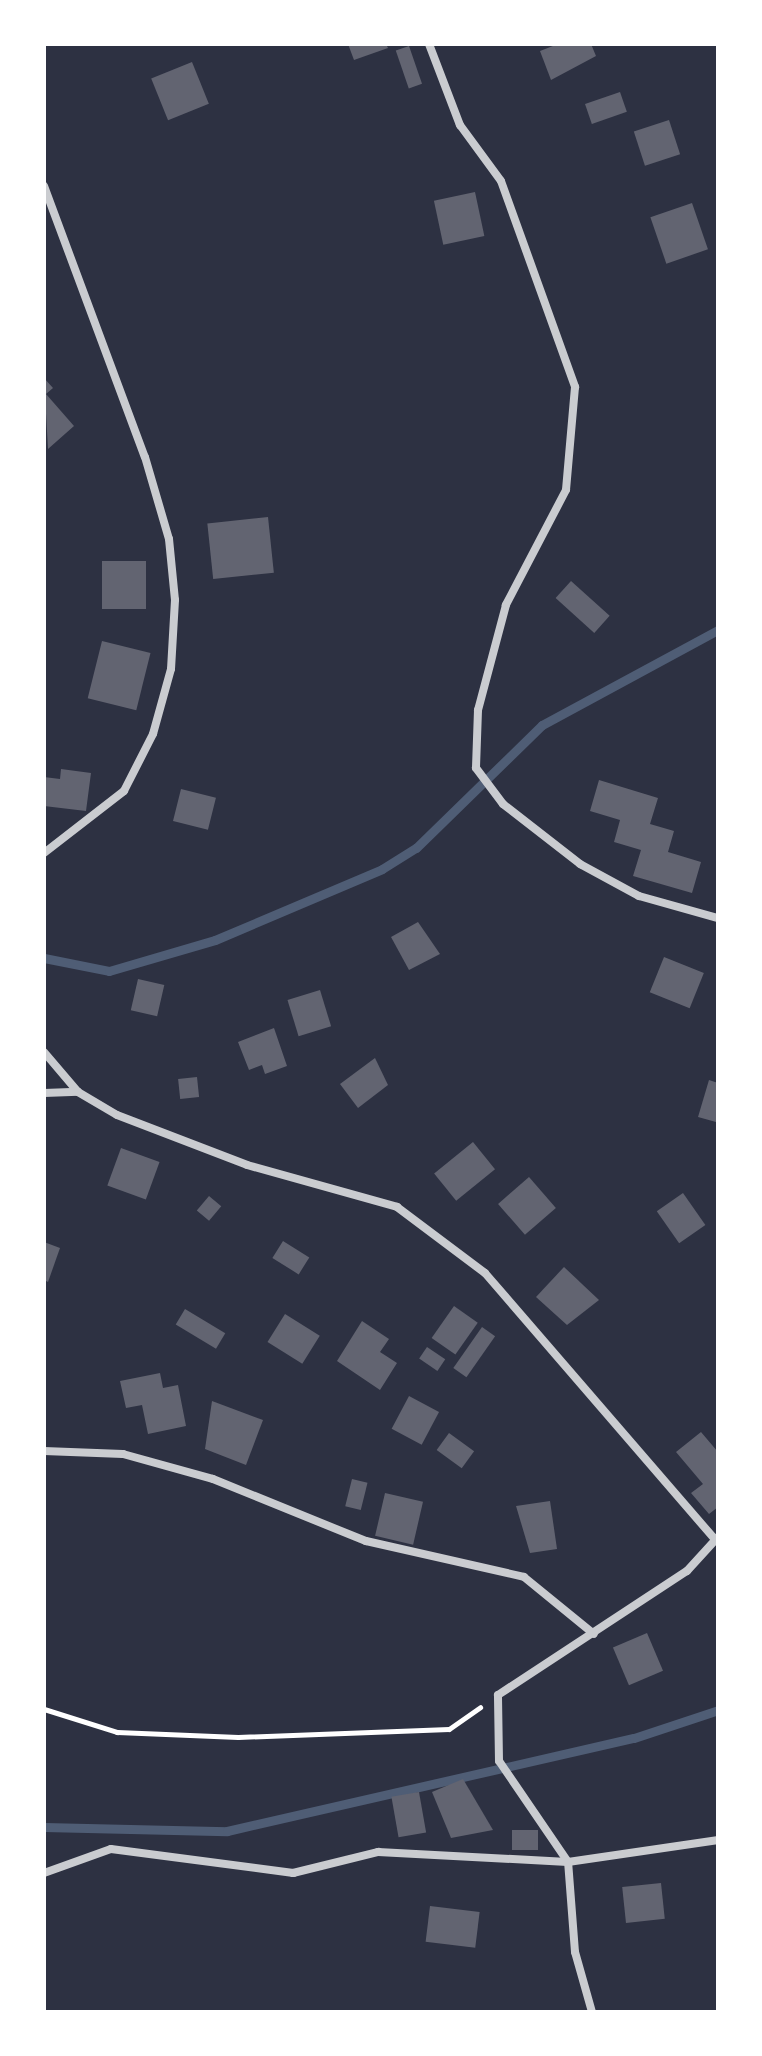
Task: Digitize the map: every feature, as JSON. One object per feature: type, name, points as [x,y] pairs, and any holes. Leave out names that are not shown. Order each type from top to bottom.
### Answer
[{"type":"street","points":[[429,44],[460,125],[501,181],[575,387],[566,490],[506,605],[478,710],[476,768],[496,795],[592,870],[639,896],[718,918]]},
{"type":"street","points":[[44,186],[145,457],[169,539],[175,600],[171,669],[153,734],[124,791],[44,853]]},
{"type":"street","points":[[44,1052],[78,1092],[117,1115],[247,1165],[397,1207],[485,1273],[715,1537],[687,1571],[498,1695],[499,1761],[568,1862],[575,1952],[592,2012]]},
{"type":"street","points":[[44,1093],[78,1092]]},
{"type":"street","points":[[44,1451],[123,1454],[213,1479],[366,1541],[524,1577],[594,1634]]},
{"type":"street","points":[[44,1873],[111,1849],[293,1873],[406,1851],[568,1862],[718,1840]]},
{"type":"path","points":[[44,1709],[117,1732],[238,1737],[449,1729],[498,1695]]},
{"type":"building","points":[[348,44],[386,44],[388,48],[354,60]]},
{"type":"building","points":[[558,44],[591,44],[596,56],[551,80],[540,51]]},
{"type":"building","points":[[409,46],[422,84],[409,88],[396,51]]},
{"type":"building","points":[[192,62],[209,104],[168,120],[151,78]]},
{"type":"building","points":[[620,92],[627,112],[592,124],[585,104]]},
{"type":"building","points":[[669,120],[680,154],[645,166],[634,131]]},
{"type":"building","points":[[475,192],[484,236],[443,245],[434,201]]},
{"type":"building","points":[[692,203],[708,249],[666,264],[650,217]]},
{"type":"building","points":[[44,378],[53,388],[46,394],[74,426],[48,449]]},
{"type":"building","points":[[268,517],[274,573],[213,579],[207,523]]},
{"type":"building","points":[[102,561],[146,561],[146,609],[102,609]]},
{"type":"building","points":[[571,581],[610,616],[594,633],[556,598]]},
{"type":"building","points":[[102,641],[151,653],[136,710],[88,698]]},
{"type":"building","points":[[61,769],[91,773],[86,811],[44,806],[44,777],[60,779]]},
{"type":"building","points":[[599,780],[658,798],[650,824],[674,831],[668,852],[701,862],[692,893],[633,876],[641,850],[614,842],[620,820],[590,811]]},
{"type":"building","points":[[181,789],[216,798],[208,830],[173,821]]},
{"type":"building","points":[[418,922],[440,954],[409,970],[391,937]]},
{"type":"building","points":[[664,957],[704,973],[690,1008],[650,992]]},
{"type":"building","points":[[138,979],[164,985],[157,1016],[131,1010]]},
{"type":"building","points":[[320,990],[331,1026],[299,1036],[287,1000]]},
{"type":"building","points":[[274,1028],[287,1066],[265,1074],[262,1065],[249,1070],[238,1042]]},
{"type":"building","points":[[375,1058],[388,1085],[358,1108],[340,1084]]},
{"type":"building","points":[[197,1077],[199,1097],[180,1099],[178,1079]]},
{"type":"building","points":[[709,1080],[718,1083],[716,1122],[698,1117]]},
{"type":"building","points":[[473,1142],[495,1169],[456,1201],[434,1173]]},
{"type":"building","points":[[121,1148],[160,1162],[146,1200],[107,1186]]},
{"type":"building","points":[[529,1177],[556,1208],[525,1235],[498,1204]]},
{"type":"building","points":[[683,1193],[705,1225],[679,1243],[657,1211]]},
{"type":"building","points":[[209,1196],[221,1206],[209,1221],[197,1211]]},
{"type":"building","points":[[283,1241],[309,1257],[299,1274],[272,1258]]},
{"type":"building","points":[[44,1242],[60,1248],[48,1282],[44,1280]]},
{"type":"building","points":[[564,1267],[599,1300],[567,1325],[536,1297]]},
{"type":"building","points":[[454,1306],[478,1323],[455,1355],[432,1338]]},
{"type":"building","points":[[185,1309],[225,1333],[216,1349],[176,1324]]},
{"type":"building","points":[[285,1314],[320,1336],[302,1364],[268,1342]]},
{"type":"building","points":[[362,1321],[389,1339],[380,1352],[397,1363],[380,1390],[337,1361]]},
{"type":"building","points":[[482,1327],[495,1336],[466,1377],[453,1368]]},
{"type":"building","points":[[427,1347],[445,1359],[437,1371],[419,1359]]},
{"type":"building","points":[[160,1373],[163,1388],[178,1385],[186,1426],[148,1434],[142,1405],[126,1408],[120,1381]]},
{"type":"building","points":[[409,1396],[439,1412],[422,1445],[392,1429]]},
{"type":"building","points":[[212,1401],[263,1420],[246,1465],[205,1449]]},
{"type":"building","points":[[701,1432],[718,1452],[718,1507],[709,1514],[691,1493],[703,1484],[676,1452]]},
{"type":"building","points":[[449,1433],[474,1451],[462,1468],[437,1450]]},
{"type":"building","points":[[352,1479],[368,1483],[361,1510],[345,1506]]},
{"type":"building","points":[[385,1493],[423,1502],[413,1545],[375,1536]]},
{"type":"building","points":[[550,1501],[557,1549],[530,1553],[516,1506]]},
{"type":"building","points":[[647,1633],[663,1671],[629,1685],[613,1647]]},
{"type":"building","points":[[463,1779],[493,1830],[451,1838],[432,1792]]},
{"type":"building","points":[[419,1792],[426,1832],[399,1837],[391,1797]]},
{"type":"building","points":[[512,1830],[538,1830],[538,1850],[512,1850]]},
{"type":"building","points":[[661,1883],[665,1919],[626,1923],[622,1887]]},
{"type":"building","points":[[430,1906],[480,1912],[475,1948],[426,1942]]},
{"type":"waterway","points":[[44,958],[109,971],[215,940],[382,869],[416,848],[542,725],[718,630]]},
{"type":"waterway","points":[[44,1827],[227,1831],[634,1738],[718,1710]]}]
